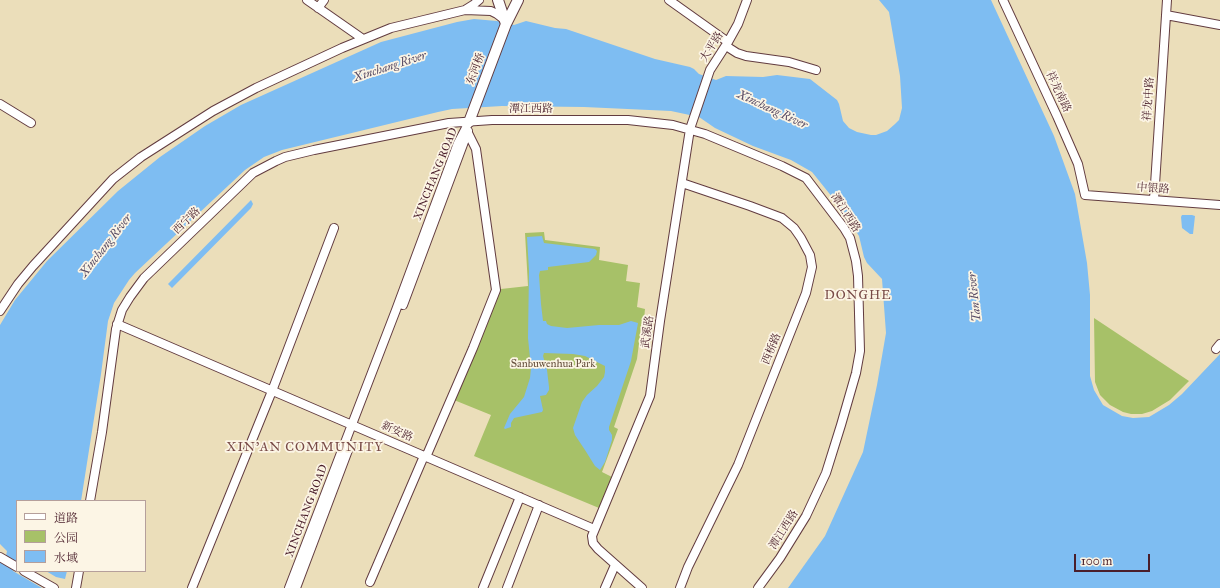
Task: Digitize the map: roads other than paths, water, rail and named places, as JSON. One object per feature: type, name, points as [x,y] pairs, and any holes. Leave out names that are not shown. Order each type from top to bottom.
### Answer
[{"type":"main road","points":[[498,0],[505,22]]},
{"type":"main road","name":"东河桥","points":[[469,122],[505,22],[518,0]]},
{"type":"street","points":[[307,0],[363,39]]},
{"type":"street","points":[[318,8],[324,0]]},
{"type":"street","points":[[0,311],[18,284],[94,198],[122,171],[200,118],[228,102],[363,39],[391,28],[465,10],[479,0]]},
{"type":"street","points":[[669,0],[737,53],[746,56],[789,62],[816,70]]},
{"type":"street","name":"大平路","points":[[690,129],[710,70],[727,44],[740,20],[747,0]]},
{"type":"street","name":"祥龙南路","points":[[1003,0],[1078,164],[1085,195]]},
{"type":"street","name":"祥龙中路","points":[[1154,200],[1167,0]]},
{"type":"street","points":[[465,10],[491,11],[497,14],[505,22]]},
{"type":"street","points":[[1166,15],[1220,24]]},
{"type":"street","points":[[0,104],[31,123]]},
{"type":"street","name":"潭江西路","points":[[469,122],[512,120],[628,120],[673,125],[690,129],[747,151],[794,171],[806,178],[844,228],[852,246],[858,276],[859,356],[856,373],[830,462],[820,486],[800,527],[758,588]]},
{"type":"street","name":"XINCHANG ROAD","points":[[289,588],[468,133],[469,122]]},
{"type":"street","name":"XINCHANG ROAD","points":[[296,588],[354,425],[458,143],[469,122]]},
{"type":"street","name":"西宁路","points":[[90,500],[102,432],[117,324],[126,303],[139,284],[247,178],[276,161],[314,150],[449,123],[469,122]]},
{"type":"street","name":"武溪路","points":[[594,529],[650,396],[660,321],[690,129]]},
{"type":"street","points":[[370,584],[473,348],[496,290],[476,149],[468,133]]},
{"type":"street","name":"西桥路","points":[[680,588],[688,567],[738,465],[806,293],[812,267],[810,255],[802,238],[794,228],[782,218],[682,183]]},
{"type":"street","name":"中银路","points":[[1085,195],[1220,205]]},
{"type":"street","points":[[192,588],[272,390],[334,228]]},
{"type":"street","name":"新安路","points":[[117,324],[594,529]]},
{"type":"street","points":[[483,588],[520,497]]},
{"type":"street","points":[[507,588],[539,505]]},
{"type":"street","points":[[594,529],[592,536],[593,543],[615,565],[642,588]]},
{"type":"street","points":[[0,551],[16,561]]},
{"type":"street","points":[[0,557],[16,566]]},
{"type":"street","points":[[606,588],[615,565]]},
{"type":"street","points":[[26,572],[54,588]]},
{"type":"street","points":[[35,572],[62,588]]},
{"type":"street","points":[[76,588],[79,572]]},
{"type":"water","points":[[879,0],[991,0],[1054,136],[1075,194],[1087,263],[1090,295],[1090,376],[1094,390],[1103,405],[1122,416],[1133,418],[1149,417],[1169,405],[1182,394],[1220,354],[1220,588],[788,588],[825,536],[863,452],[877,385],[886,333],[882,279],[867,263],[859,236],[841,208],[812,172],[791,160],[753,146],[715,128],[699,117],[671,111],[584,107],[502,106],[452,109],[438,112],[282,150],[264,157],[245,170],[135,273],[114,303],[108,321],[81,500],[16,500],[16,560],[12,569],[42,588],[0,588],[0,561],[6,556],[7,551],[0,544],[0,325],[15,300],[47,261],[118,191],[160,157],[205,126],[241,105],[381,42],[474,19],[497,21],[514,25],[526,21],[566,29],[655,59],[690,67],[699,74],[716,80],[726,76],[763,77],[777,75],[810,79],[837,100],[843,121],[849,128],[857,132],[876,135],[887,131],[899,120],[902,108],[900,76],[889,12]]},
{"type":"water","points":[[251,200],[253,204],[251,208],[172,288],[168,284]]},
{"type":"water","points":[[1182,215],[1195,216],[1193,234],[1190,234],[1182,228]]},
{"type":"water","points":[[542,236],[544,243],[595,249],[597,251],[596,255],[589,262],[548,267],[548,270],[540,271],[539,275],[543,321],[546,321],[547,324],[551,326],[567,328],[619,325],[631,321],[638,323],[631,361],[609,427],[612,440],[605,462],[600,470],[595,466],[575,435],[573,428],[582,402],[604,377],[605,372],[605,366],[585,356],[544,353],[543,356],[547,370],[549,390],[546,395],[540,396],[543,410],[542,412],[514,418],[511,423],[511,427],[504,428],[510,414],[524,397],[530,378],[531,368],[528,338],[529,271],[527,237]]},
{"type":"water","points":[[48,572],[67,572],[65,579],[56,577]]},
{"type":"district","name":"DONGHE","points":[[858,296]]},
{"type":"district","name":"XIN'AN COMMUNITY","points":[[305,448]]},
{"type":"water label","name":"Xinchang River","points":[[390,67]]},
{"type":"water label","name":"Xinchang River","points":[[772,110]]},
{"type":"water label","name":"Xinchang River","points":[[106,246]]},
{"type":"water label","name":"Tan River","points":[[975,297]]},
{"type":"park label","name":"Sanbuwenhua Park","points":[[553,364]]}]
